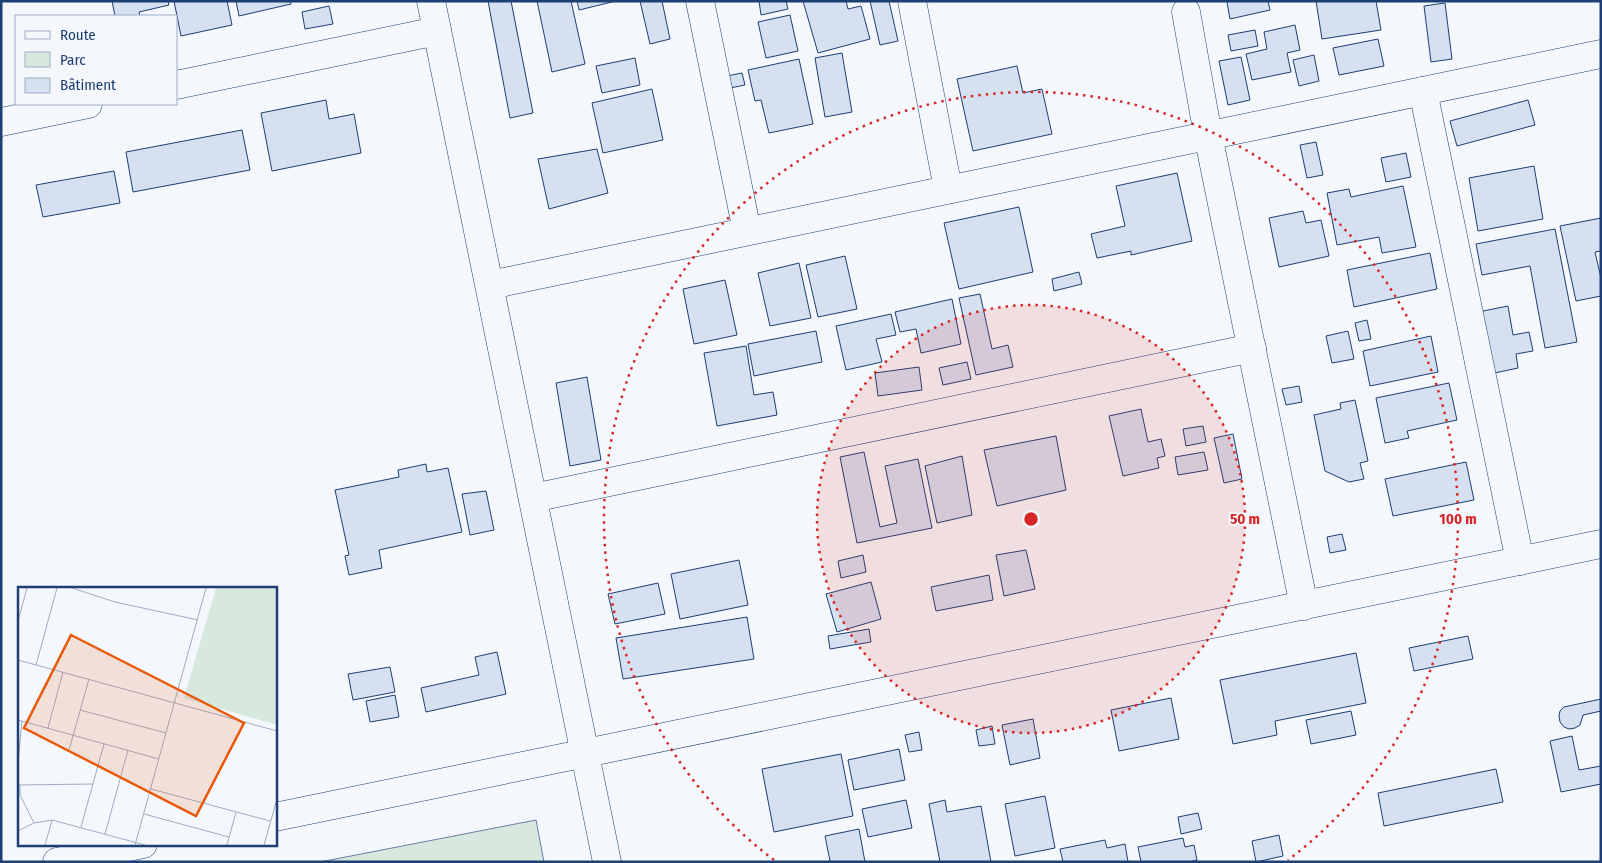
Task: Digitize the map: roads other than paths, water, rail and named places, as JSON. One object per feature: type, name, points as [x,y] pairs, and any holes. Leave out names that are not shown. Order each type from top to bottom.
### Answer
[{"type":"street","points":[[431,1],[608,862]]},
{"type":"street","points":[[700,1],[747,231]]},
{"type":"street","points":[[912,1],[948,190]]},
{"type":"street","points":[[1186,12],[1208,135],[1304,606]]},
{"type":"street","points":[[178,85],[438,31]]},
{"type":"street","points":[[490,285],[1601,54]]},
{"type":"street","points":[[1423,91],[1520,561]]},
{"type":"street","points":[[1,122],[83,105]]},
{"type":"street","points":[[533,498],[1252,348]]},
{"type":"street","points":[[276,817],[1601,544]]},
{"type":"street","points":[[57,862],[133,846]]}]
